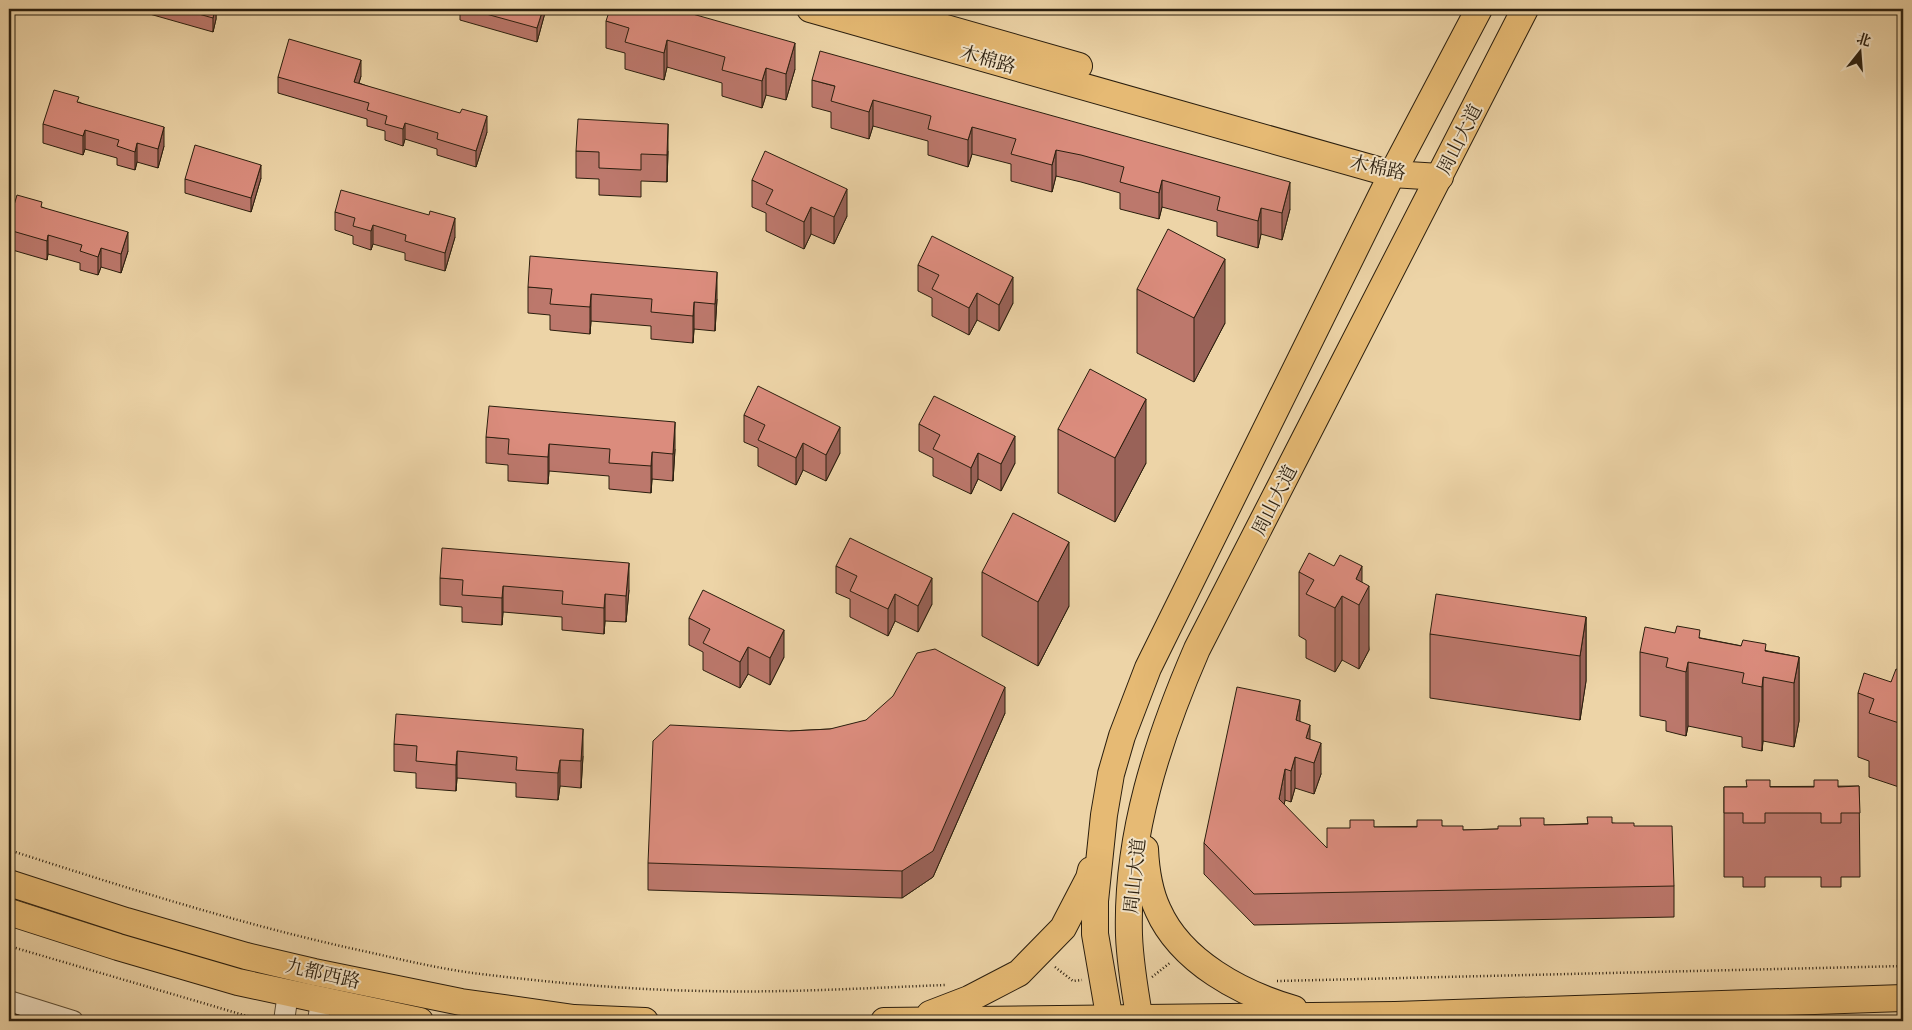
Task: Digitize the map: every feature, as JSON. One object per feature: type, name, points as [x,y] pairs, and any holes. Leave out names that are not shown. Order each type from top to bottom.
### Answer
[{"type":"main road","name":"木棉路","points":[[810,9],[1396,166],[1440,176]]},
{"type":"main road","name":"木棉路","points":[[878,9],[1396,166]]},
{"type":"main road","name":"周山大道","points":[[1110,1020],[1095,934],[1095,901],[1104,815],[1111,774],[1122,736],[1148,668],[1396,166],[1479,9]]},
{"type":"main road","name":"周山大道","points":[[1140,1020],[1132,978],[1129,934],[1130,894],[1142,804],[1164,731],[1197,649],[1525,9]]},
{"type":"main road","points":[[1142,804],[1145,858],[1149,884],[1157,909],[1168,928],[1205,966],[1227,982],[1271,1002],[1319,1016]]},
{"type":"main road","points":[[913,1020],[969,1000],[1019,973],[1063,928],[1089,878],[1104,815]]},
{"type":"main road","name":"九都西路","points":[[9,884],[246,956],[324,974],[461,1002],[574,1018],[645,1021]]},
{"type":"main road","name":"九都西路","points":[[9,912],[118,947],[238,982],[288,993],[320,1011],[420,1021]]},
{"type":"main road","points":[[884,1021],[1140,1020],[1395,1015],[1903,998]]},
{"type":"lane","points":[[284,1021],[288,993]]},
{"type":"lane","points":[[9,1001],[73,1021]]},
{"type":"path","points":[[9,850],[146,894],[280,933],[411,962],[479,974],[629,988],[706,992],[952,984]]},
{"type":"path","points":[[9,946],[247,1016],[271,1021]]},
{"type":"path","points":[[1132,978],[1154,977],[1186,948]]},
{"type":"path","points":[[1038,954],[1073,981],[1102,980]]},
{"type":"path","points":[[1271,981],[1903,966]]},
{"type":"building","points":[[181,9],[215,9],[213,18]]},
{"type":"building","points":[[468,9],[543,9],[537,28]]},
{"type":"building","points":[[610,9],[675,9],[795,43],[786,74],[766,68],[762,81],[722,70],[725,57],[667,40],[664,53],[625,42],[629,28],[606,21]]},
{"type":"building","points":[[289,39],[361,60],[354,82],[460,113],[462,109],[487,116],[476,151],[437,139],[438,133],[405,123],[403,129],[385,124],[387,116],[367,110],[369,103],[278,77]]},
{"type":"building","points":[[820,51],[1290,182],[1282,213],[1261,208],[1258,221],[1217,210],[1220,197],[1162,180],[1159,193],[1120,182],[1124,167],[1056,150],[1052,165],[1011,154],[1016,139],[972,127],[968,140],[928,129],[931,116],[873,100],[869,112],[831,101],[835,86],[812,80]]},
{"type":"building","points":[[54,90],[79,97],[77,102],[164,127],[158,149],[137,143],[135,152],[117,146],[119,140],[85,130],[83,136],[43,124]]},
{"type":"building","points":[[578,119],[668,124],[667,155],[641,154],[641,170],[599,168],[599,152],[576,151]]},
{"type":"building","points":[[195,145],[261,165],[251,198],[185,179]]},
{"type":"building","points":[[765,151],[847,189],[834,217],[811,207],[804,222],[766,204],[773,190],[752,180]]},
{"type":"building","points":[[341,190],[429,215],[430,211],[455,218],[445,253],[405,241],[406,235],[373,225],[371,231],[353,226],[355,218],[335,212]]},
{"type":"building","points":[[17,195],[42,202],[41,207],[128,232],[121,254],[101,248],[98,257],[80,251],[82,245],[48,235],[47,241],[9,230],[9,222]]},
{"type":"building","points":[[1168,229],[1225,259],[1194,318],[1137,289]]},
{"type":"building","points":[[932,236],[1013,277],[999,305],[977,293],[969,308],[932,289],[939,275],[918,265]]},
{"type":"building","points":[[530,256],[717,272],[715,304],[694,302],[693,316],[651,312],[652,299],[591,294],[590,307],[550,304],[552,289],[528,287]]},
{"type":"building","points":[[1090,369],[1146,399],[1115,458],[1058,429]]},
{"type":"building","points":[[758,386],[840,427],[826,455],[803,443],[796,458],[758,440],[765,425],[744,415]]},
{"type":"building","points":[[934,396],[1015,436],[1001,464],[978,453],[971,468],[933,449],[940,435],[919,424]]},
{"type":"building","points":[[489,406],[675,422],[673,454],[652,452],[651,466],[609,463],[610,449],[549,444],[548,457],[508,454],[509,439],[486,437]]},
{"type":"building","points":[[1013,513],[1069,542],[1038,602],[982,572]]},
{"type":"building","points":[[850,538],[932,578],[918,606],[895,594],[888,609],[850,591],[857,576],[836,566]]},
{"type":"building","points":[[442,548],[629,563],[626,596],[605,594],[604,608],[562,604],[563,591],[503,586],[502,598],[462,595],[463,580],[440,578]]},
{"type":"building","points":[[1309,553],[1334,566],[1340,555],[1362,566],[1356,579],[1369,586],[1359,605],[1342,596],[1335,608],[1306,594],[1314,580],[1299,572]]},
{"type":"building","points":[[703,590],[784,630],[770,658],[748,647],[740,662],[703,643],[710,629],[689,618]]},
{"type":"building","points":[[1436,594],[1586,617],[1580,656],[1430,634]]},
{"type":"building","points":[[1677,626],[1700,630],[1699,638],[1741,646],[1743,640],[1766,644],[1765,651],[1799,657],[1794,683],[1763,677],[1762,687],[1742,683],[1744,673],[1688,662],[1686,672],[1666,667],[1668,658],[1640,652],[1645,627],[1675,633]]},
{"type":"building","points":[[935,649],[1005,687],[933,851],[902,871],[648,863],[653,741],[670,725],[790,731],[830,729],[866,720],[893,696],[917,653]]},
{"type":"building","points":[[1896,669],[1903,671],[1903,711],[1899,723],[1869,713],[1874,699],[1858,693],[1864,673],[1891,682]]},
{"type":"building","points":[[1237,687],[1300,700],[1296,720],[1310,725],[1306,738],[1321,743],[1314,763],[1295,757],[1291,771],[1285,769],[1279,799],[1327,848],[1327,828],[1350,828],[1350,820],[1374,820],[1374,827],[1417,827],[1417,820],[1442,820],[1442,826],[1463,826],[1463,830],[1498,829],[1498,826],[1521,826],[1520,818],[1544,818],[1544,825],[1588,824],[1587,817],[1612,817],[1612,823],[1634,823],[1634,826],[1672,826],[1674,886],[1254,894],[1204,843]]},
{"type":"building","points":[[396,714],[583,729],[581,761],[560,760],[558,773],[516,770],[517,757],[457,751],[456,765],[416,761],[417,746],[394,744]]},
{"type":"building","points":[[1746,780],[1770,780],[1770,787],[1814,787],[1814,780],[1838,780],[1838,787],[1859,786],[1860,813],[1841,813],[1841,823],[1821,823],[1821,813],[1765,813],[1765,823],[1743,823],[1743,813],[1724,813],[1724,787],[1747,787]]},
{"type":"building","points":[[9,1012],[37,1021],[9,1021]]}]
